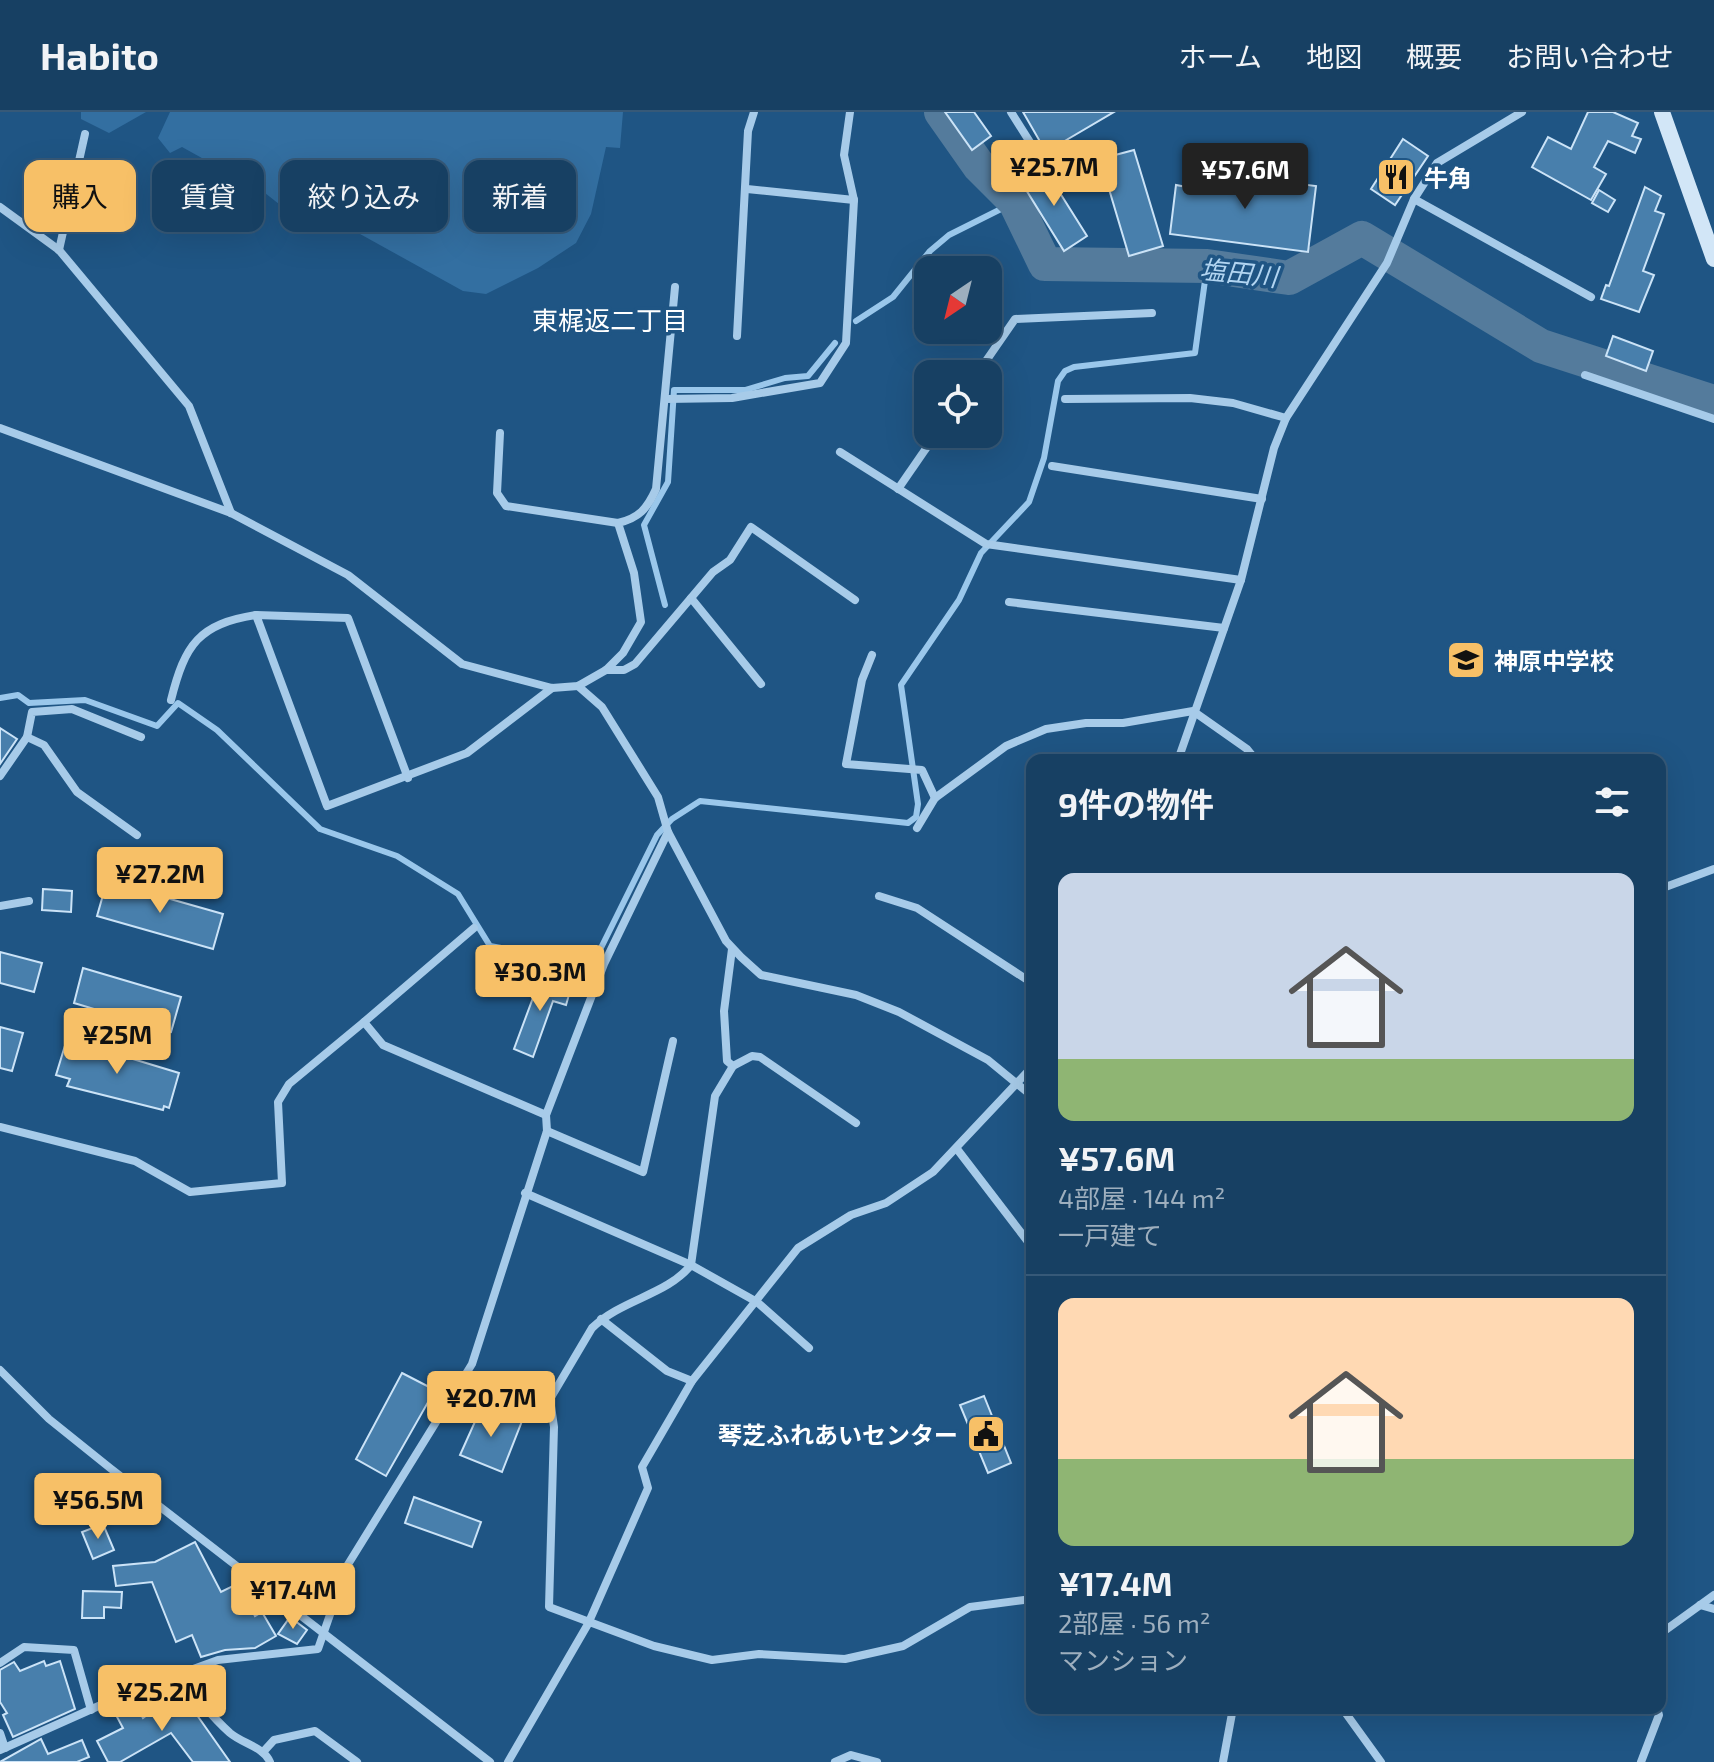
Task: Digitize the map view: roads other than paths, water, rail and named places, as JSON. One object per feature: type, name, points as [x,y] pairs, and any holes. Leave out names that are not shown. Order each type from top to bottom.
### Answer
[{"type":"street","points":[[737,336],[748,131],[754,112]]},
{"type":"street","points":[[1011,112],[1033,147]]},
{"type":"street","points":[[1180,754],[1241,580],[1274,448],[1286,418],[1387,263],[1414,199],[1437,163],[1522,112]]},
{"type":"street","points":[[1662,112],[1714,259]]},
{"type":"street","points":[[666,399],[732,398],[820,383],[846,343],[854,200],[844,155],[847,113]]},
{"type":"street","points":[[59,250],[85,134]]},
{"type":"street","points":[[747,189],[854,200]]},
{"type":"street","points":[[1414,199],[1591,297]]},
{"type":"street","points":[[0,207],[59,250],[189,406],[231,513]]},
{"type":"street","points":[[500,433],[497,493],[506,506],[618,523],[635,519],[648,505],[656,489],[666,399],[667,342],[675,287]]},
{"type":"street","points":[[987,360],[1015,319],[1152,313]]},
{"type":"street","points":[[1585,375],[1714,419]]},
{"type":"street","points":[[1065,399],[1190,398],[1233,403],[1286,418]]},
{"type":"street","points":[[0,428],[231,513],[348,575],[462,664],[552,688],[578,686],[606,670],[623,653],[641,622],[634,573],[618,523]]},
{"type":"street","points":[[898,489],[926,448]]},
{"type":"street","points":[[840,452],[986,544],[1241,580]]},
{"type":"street","points":[[1052,466],[1262,499]]},
{"type":"street","points":[[606,670],[624,670],[635,664],[713,572],[730,560],[751,527],[855,600]]},
{"type":"street","points":[[691,598],[761,684]]},
{"type":"street","points":[[1009,602],[1224,628]]},
{"type":"street","points":[[256,615],[327,806],[408,778],[467,753],[552,688]]},
{"type":"street","points":[[171,700],[181,664],[199,636],[212,626],[256,615],[348,618],[408,778]]},
{"type":"street","points":[[872,655],[862,680],[846,764],[922,770],[935,798]]},
{"type":"street","points":[[578,686],[602,707],[658,797],[668,832],[732,949],[761,975],[856,995],[899,1012],[988,1060],[1026,1091]]},
{"type":"street","points":[[0,776],[27,737],[32,712],[72,709],[141,737]]},
{"type":"street","points":[[917,828],[935,798],[1006,746],[1046,729],[1123,723],[1193,711],[1251,754]]},
{"type":"street","points":[[27,737],[44,745],[77,792],[137,835]]},
{"type":"street","points":[[0,1733],[2,1749],[178,1673],[218,1660],[318,1649],[347,1566],[472,1364],[547,1131],[546,1115],[604,964],[668,832]]},
{"type":"street","points":[[1666,887],[1714,869]]},
{"type":"street","points":[[879,896],[917,908],[1026,979]]},
{"type":"street","points":[[0,906],[29,901]]},
{"type":"street","points":[[0,1127],[135,1161],[190,1192],[282,1183],[278,1102],[289,1084],[474,928]]},
{"type":"street","points":[[732,949],[724,1011],[727,1061],[733,1066]]},
{"type":"street","points":[[364,1022],[383,1045],[546,1115]]},
{"type":"street","points":[[547,1131],[643,1172],[673,1041]]},
{"type":"street","points":[[856,1123],[760,1057],[752,1056],[733,1066],[715,1096],[691,1265],[680,1279],[615,1307],[601,1319],[592,1328],[550,1399],[554,1427],[547,1603],[549,1607],[588,1624],[654,1646],[712,1660],[759,1654],[845,1659],[903,1646],[970,1607],[1026,1600]]},
{"type":"street","points":[[508,1762],[588,1624],[648,1488],[642,1467],[692,1381],[798,1248],[851,1215],[886,1203],[933,1172],[1026,1075]]},
{"type":"street","points":[[957,1149],[1026,1239]]},
{"type":"street","points":[[525,1193],[691,1265],[757,1302],[809,1348]]},
{"type":"street","points":[[601,1319],[667,1371],[692,1381]]},
{"type":"street","points":[[0,1370],[61,1429],[490,1762]]},
{"type":"street","points":[[1666,1630],[1714,1595]]},
{"type":"street","points":[[1700,1605],[1714,1609]]},
{"type":"street","points":[[0,1663],[24,1647],[74,1650],[91,1710]]},
{"type":"street","points":[[178,1673],[229,1732],[246,1745],[264,1751],[271,1762]]},
{"type":"street","points":[[1223,1762],[1232,1714]]},
{"type":"street","points":[[1346,1714],[1381,1762]]},
{"type":"street","points":[[1641,1762],[1659,1714]]},
{"type":"street","points":[[264,1751],[274,1740],[315,1731],[357,1762]]},
{"type":"street","points":[[835,1762],[851,1755],[877,1762]]},
{"type":"waterway","name":"塩田川","points":[[941,112],[979,166],[1015,202],[1045,264],[1207,266],[1289,278],[1362,238],[1541,346],[1714,402]]},
{"type":"waterway","points":[[856,321],[893,297],[930,251],[949,235],[1015,202]]},
{"type":"waterway","points":[[0,698],[18,695],[29,703],[85,700],[157,726],[178,703],[217,730],[320,829],[397,856],[458,894],[490,946],[593,964],[657,835],[672,819],[700,801],[908,823],[916,817],[918,804],[901,685],[959,600],[981,553],[1029,502],[1044,458],[1058,381],[1065,371],[1074,367],[1195,353],[1207,266]]},
{"type":"waterway","points":[[665,605],[644,525],[668,482],[674,390],[745,390],[785,378],[808,376],[835,343]]},
{"type":"place","name":"牛角","points":[[1396,177]]},
{"type":"place","name":"神原中学校","points":[[1466,660]]},
{"type":"place","name":"琴芝ふれあいセンター","points":[[986,1434]]},
{"type":"district","name":"東梶返二丁目","points":[[610,319]]}]
